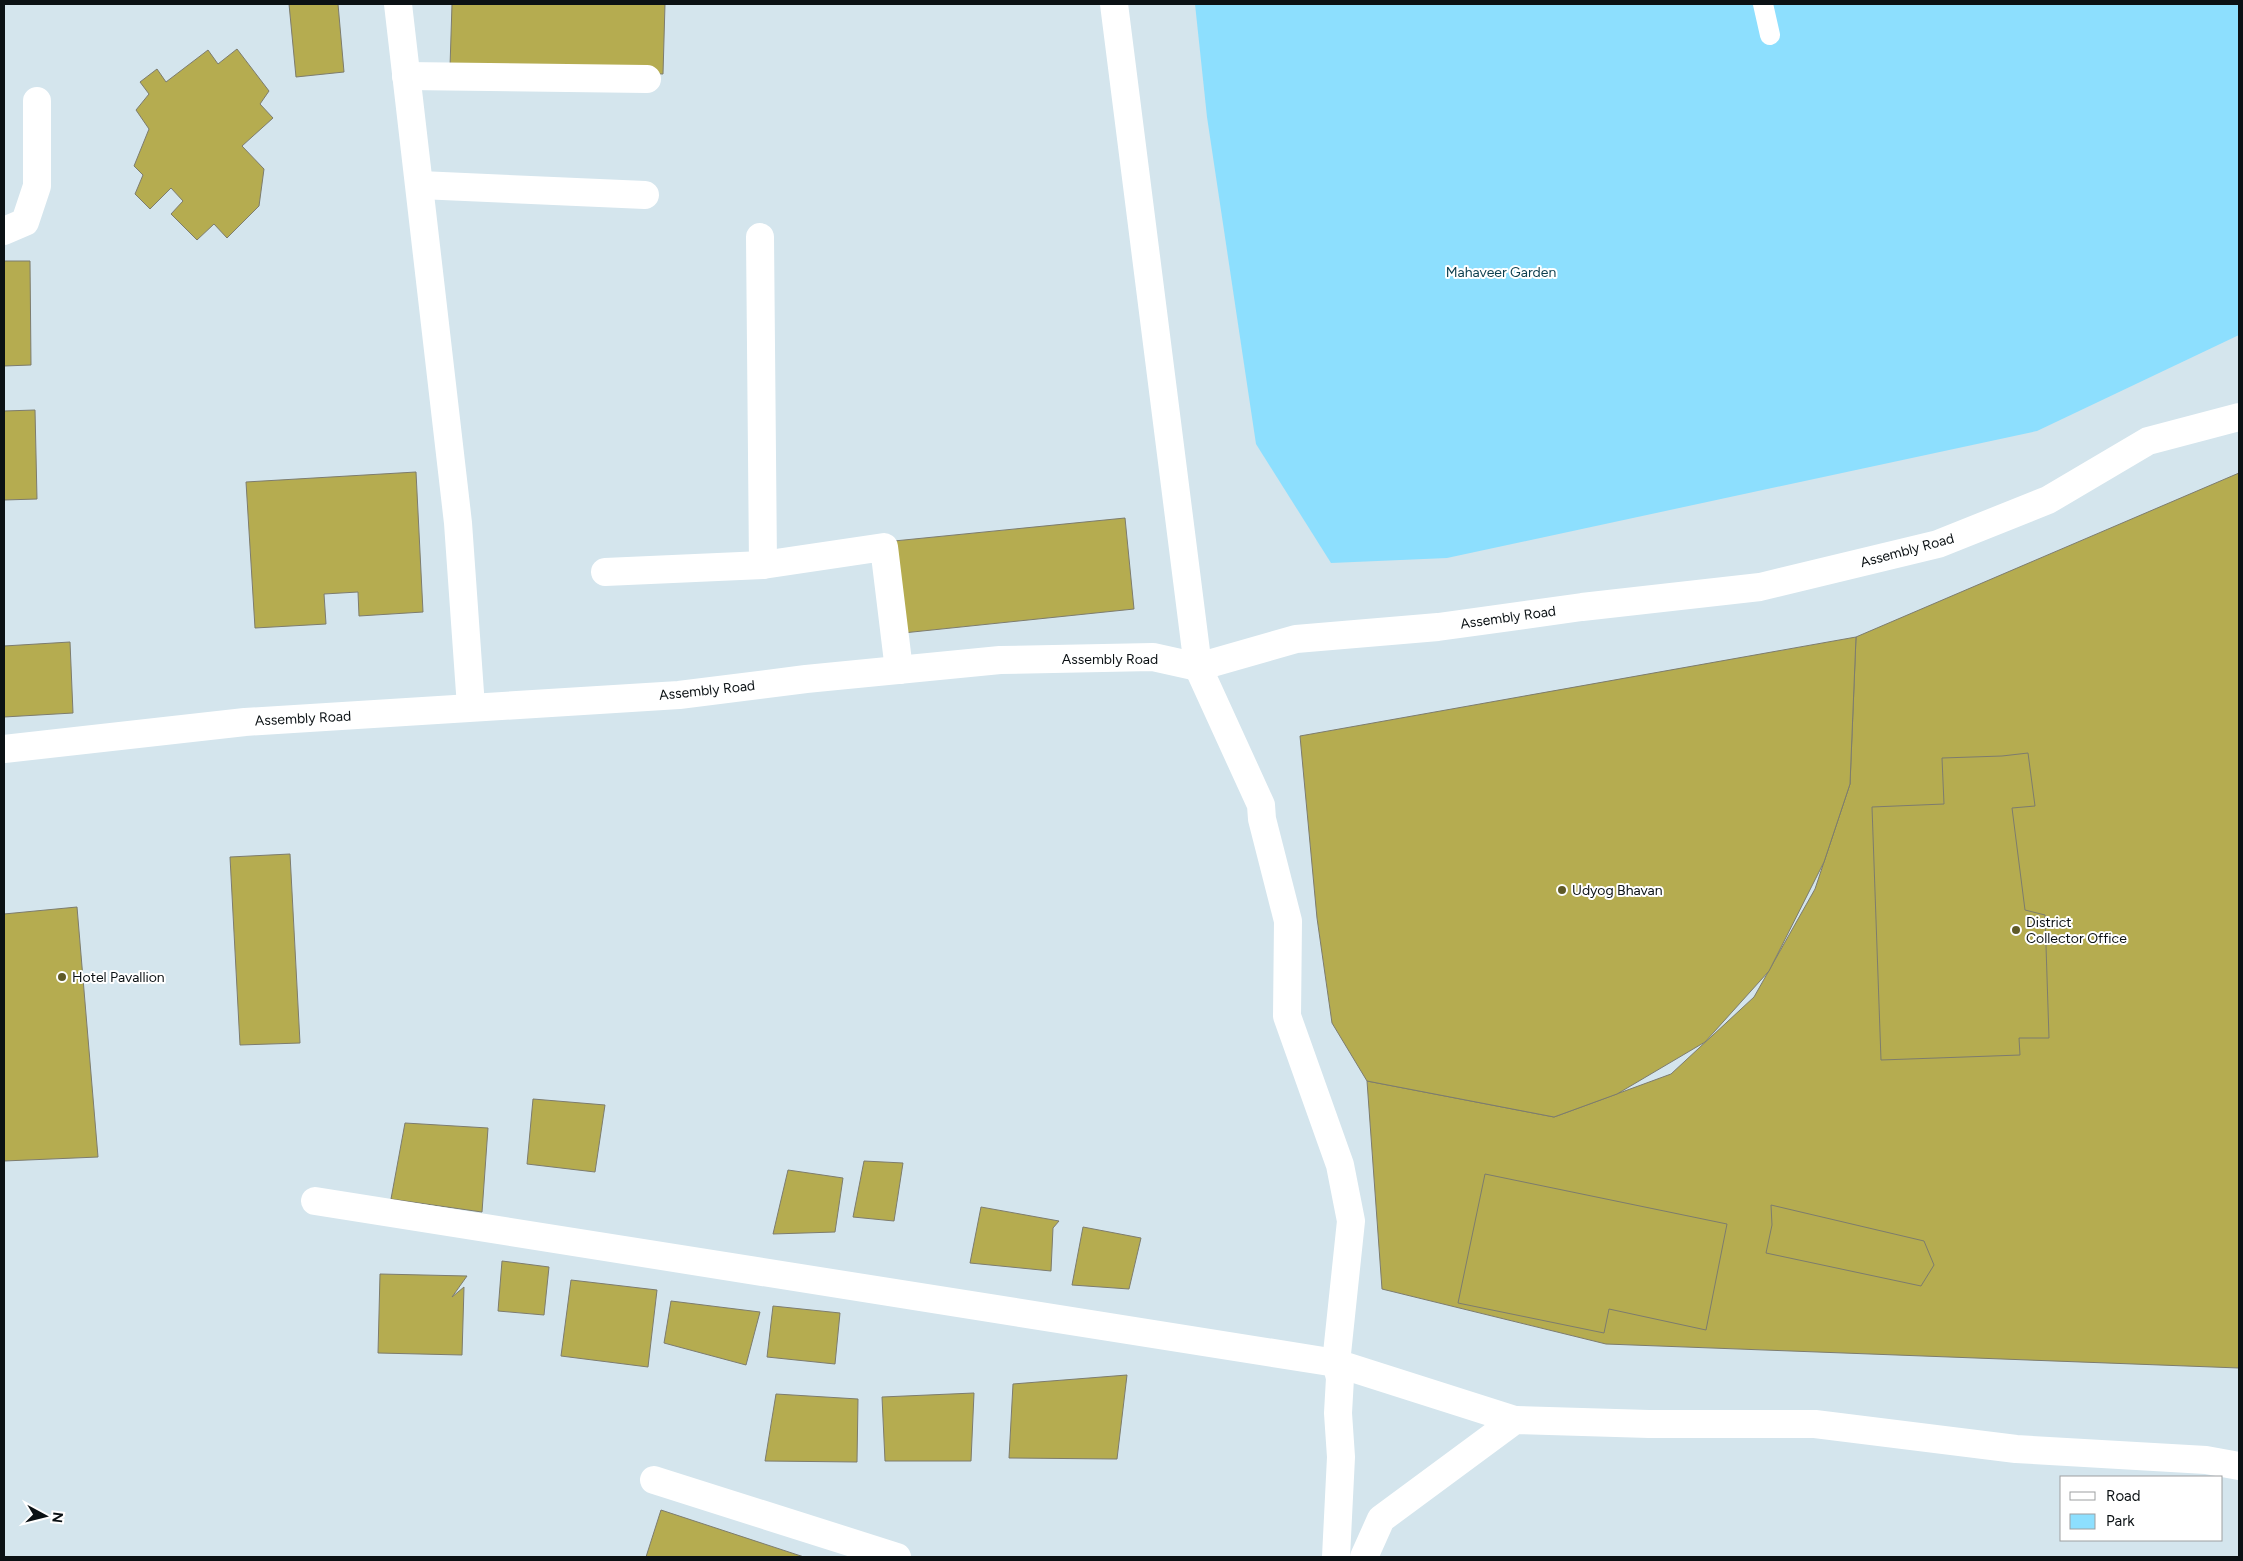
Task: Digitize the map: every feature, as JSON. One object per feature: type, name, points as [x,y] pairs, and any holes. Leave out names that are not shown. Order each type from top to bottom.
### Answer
[{"type":"street","points":[[398,4],[458,523],[471,707]]},
{"type":"street","points":[[1114,4],[1198,668],[1261,805],[1262,818],[1288,920],[1287,1016],[1340,1165],[1351,1221],[1336,1363],[1340,1378],[1338,1413],[1341,1457],[1336,1557]]},
{"type":"street","points":[[406,76],[647,79]]},
{"type":"street","points":[[4,231],[25,222],[37,186],[36,100]]},
{"type":"street","points":[[420,185],[645,195]]},
{"type":"street","points":[[760,237],[763,566]]},
{"type":"street","name":"Assembly Road","points":[[4,748],[245,722],[679,695],[806,679],[1000,660],[1154,657],[1198,668],[1296,639],[1438,627],[1582,607],[1760,587],[1938,544],[2048,500],[2148,441],[2239,417]]},
{"type":"street","points":[[605,572],[763,566],[884,547],[899,670]]},
{"type":"street","points":[[315,1201],[1336,1363],[1515,1420],[1649,1424],[1815,1424],[2016,1449],[2206,1460],[2239,1466]]},
{"type":"street","points":[[1364,1557],[1382,1519],[1515,1420]]},
{"type":"street","points":[[654,1480],[897,1557]]},
{"type":"lane","points":[[1763,4],[1770,35]]},
{"type":"green space","name":"Mahaveer Garden","points":[[1195,4],[2239,4],[2239,335],[2037,431],[1447,558],[1331,563],[1256,444],[1207,117]]},
{"type":"building","points":[[289,4],[338,4],[344,72],[296,77]]},
{"type":"building","points":[[452,4],[665,4],[663,74],[450,67]]},
{"type":"building","points":[[237,49],[269,91],[260,104],[273,118],[242,146],[264,169],[259,206],[227,238],[214,224],[197,240],[171,214],[183,201],[171,188],[150,209],[135,194],[143,175],[134,166],[149,129],[136,110],[149,94],[140,82],[157,69],[166,82],[208,50],[218,64]]},
{"type":"building","points":[[4,261],[30,261],[31,365],[4,366]]},
{"type":"building","points":[[35,410],[37,499],[4,500],[4,411]]},
{"type":"building","points":[[416,472],[423,612],[359,616],[358,592],[324,594],[326,624],[255,628],[246,482]]},
{"type":"building","name":"District Collector Office","points":[[2239,473],[2239,1368],[1606,1344],[1382,1289],[1367,1081],[1554,1117],[1671,1074],[1754,997],[1815,889],[1850,784],[1856,637]]},
{"type":"building","points":[[1125,518],[1134,609],[903,633],[894,541]]},
{"type":"building","name":"Udyog Bhavan","points":[[1856,637],[1850,784],[1824,862],[1769,971],[1705,1042],[1617,1094],[1554,1117],[1367,1081],[1332,1023],[1317,918],[1300,736]]},
{"type":"building","points":[[70,642],[73,713],[4,717],[4,646]]},
{"type":"building","points":[[2028,753],[2035,806],[2012,808],[2025,910],[2045,915],[2049,1038],[2019,1038],[2020,1055],[1881,1060],[1872,807],[1944,804],[1942,758]]},
{"type":"building","points":[[290,854],[300,1043],[240,1045],[230,857]]},
{"type":"building","points":[[77,907],[98,1157],[4,1161],[4,914]]},
{"type":"building","points":[[533,1099],[605,1105],[595,1172],[527,1164]]},
{"type":"building","points":[[405,1123],[488,1128],[482,1212],[391,1199]]},
{"type":"building","points":[[864,1161],[903,1163],[894,1221],[853,1217]]},
{"type":"building","points":[[788,1170],[843,1178],[835,1232],[773,1234]]},
{"type":"building","points":[[1485,1174],[1727,1224],[1706,1330],[1609,1309],[1604,1333],[1458,1303]]},
{"type":"building","points":[[1771,1205],[1924,1241],[1934,1265],[1921,1286],[1766,1253],[1772,1225]]},
{"type":"building","points":[[981,1207],[1059,1221],[1053,1228],[1051,1271],[970,1263]]},
{"type":"building","points":[[1083,1227],[1141,1238],[1129,1289],[1072,1285]]},
{"type":"building","points":[[502,1261],[549,1267],[544,1315],[498,1311]]},
{"type":"building","points":[[380,1274],[467,1276],[452,1297],[464,1287],[462,1355],[378,1353]]},
{"type":"building","points":[[571,1280],[657,1290],[648,1367],[561,1356]]},
{"type":"building","points":[[671,1301],[760,1312],[746,1365],[664,1343]]},
{"type":"building","points":[[773,1306],[840,1313],[835,1364],[767,1357]]},
{"type":"building","points":[[1127,1375],[1117,1459],[1009,1458],[1013,1384]]},
{"type":"building","points":[[974,1393],[971,1461],[885,1461],[882,1397]]},
{"type":"building","points":[[776,1394],[858,1399],[857,1462],[765,1461]]},
{"type":"building","points":[[661,1510],[804,1557],[646,1557]]},
{"type":"place","name":"Udyog Bhavan","points":[[1562,890]]},
{"type":"place","name":"District Collector Office","points":[[2016,930]]},
{"type":"place","name":"Hotel Pavallion","points":[[62,977]]}]
